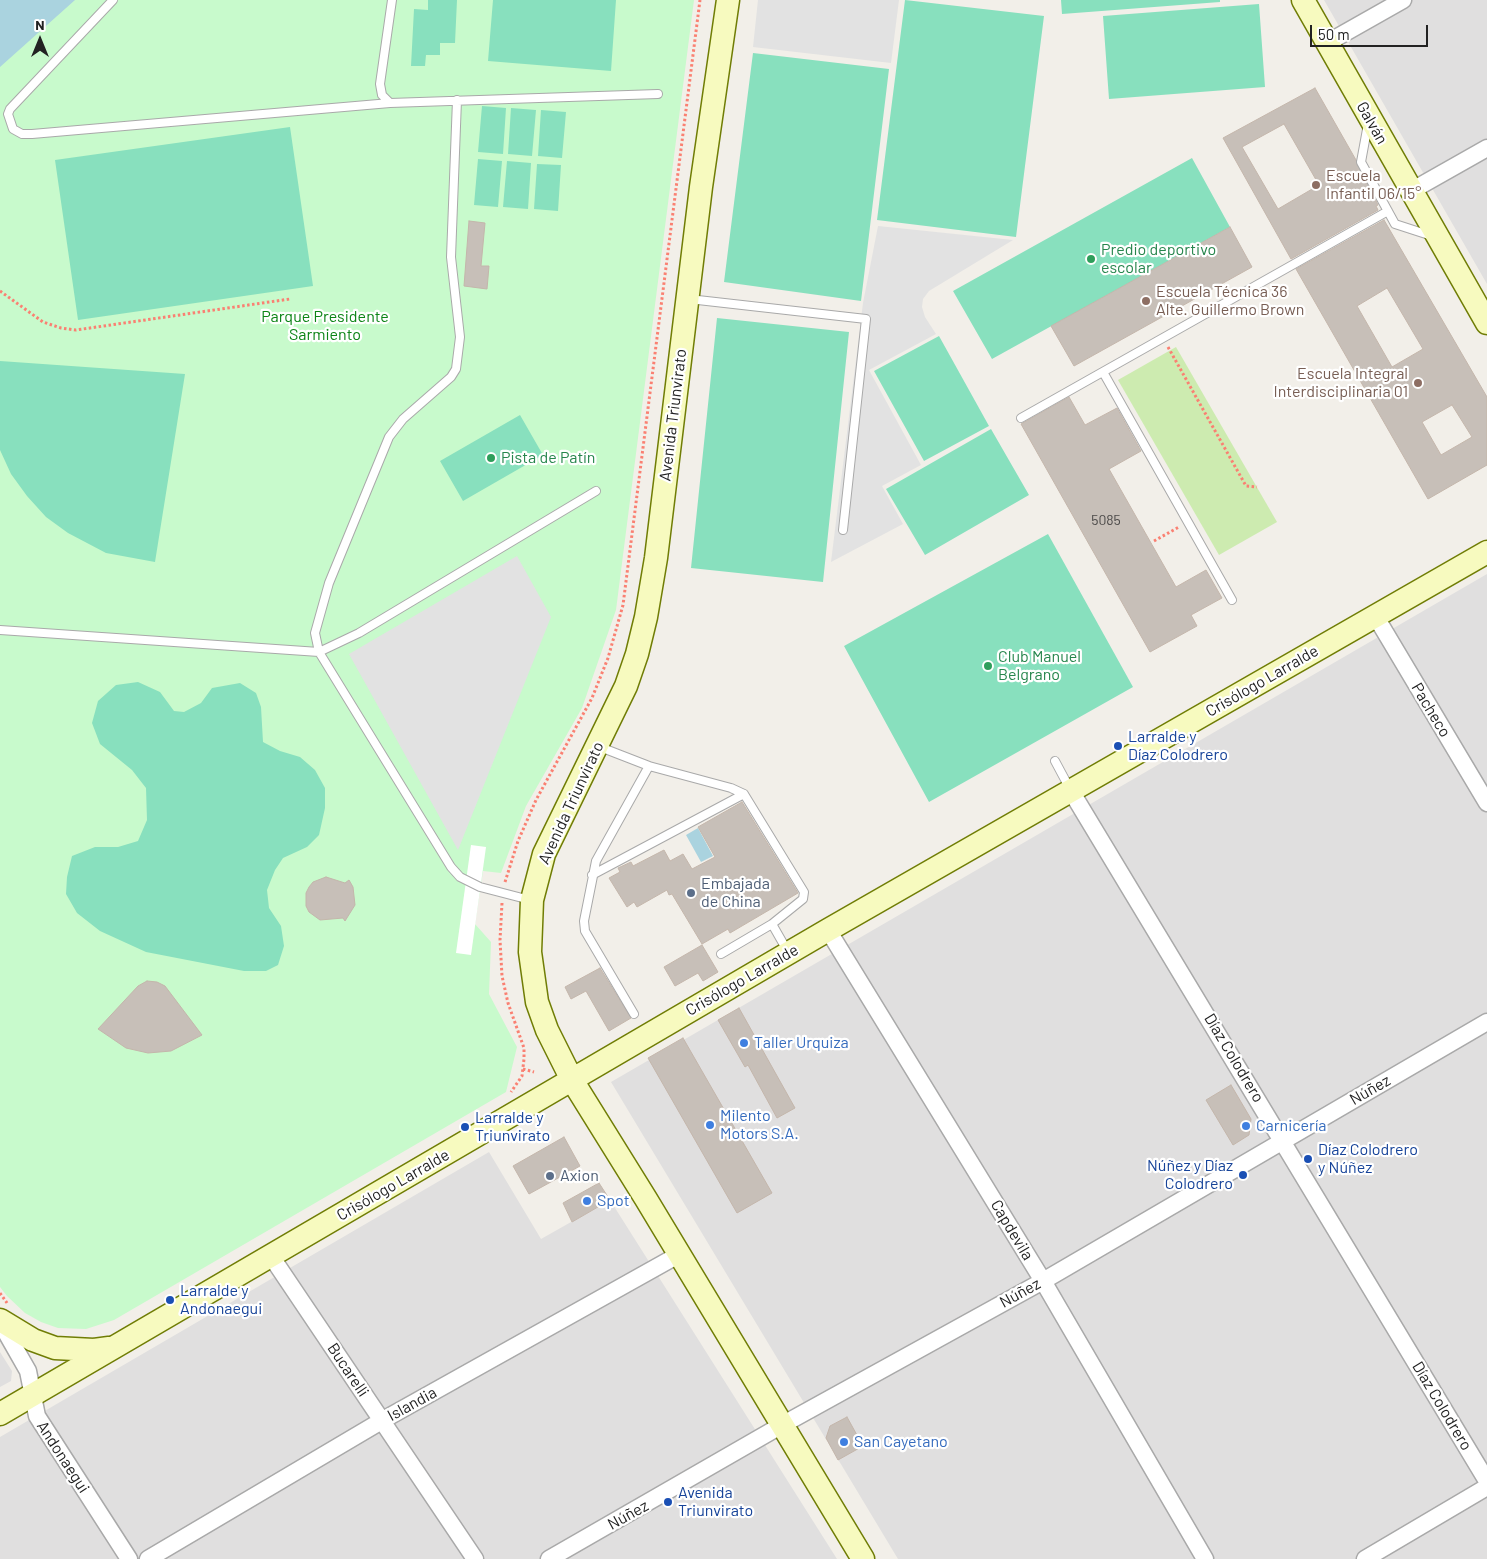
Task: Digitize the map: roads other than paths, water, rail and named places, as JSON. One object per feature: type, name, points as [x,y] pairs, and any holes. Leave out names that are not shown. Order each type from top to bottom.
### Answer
[{"type":"street","name":"Avenida Triunvirato","points":[[728,0],[687,299],[656,558],[646,616],[626,686],[598,747],[544,854],[532,900],[530,952],[538,1002],[547,1030],[572,1080],[680,1254],[863,1559]]},
{"type":"street","name":"Galván","points":[[1303,0],[1487,323]]},
{"type":"street","points":[[1327,43],[1403,0]]},
{"type":"street","points":[[1411,191],[1487,148]]},
{"type":"street","name":"Crisólogo Larralde","points":[[0,1414],[828,930],[1487,552]]},
{"type":"street","name":"Pacheco","points":[[1376,617],[1487,803]]},
{"type":"street","name":"Díaz Colodrero","points":[[1071,791],[1487,1481]]},
{"type":"street","name":"Capdevila","points":[[828,930],[1043,1280],[1205,1559]]},
{"type":"street","name":"Núñez","points":[[549,1559],[782,1425],[1043,1280],[1487,1022]]},
{"type":"street","name":"Islandia","points":[[148,1559],[383,1420],[680,1254]]},
{"type":"street","name":"Bucarelli","points":[[271,1256],[475,1559]]},
{"type":"street","points":[[4,1316],[33,1340],[55,1348],[94,1350],[114,1347]]},
{"type":"street","name":"Andonaegui","points":[[4,1316],[28,1371],[37,1416],[128,1559]]},
{"type":"street","points":[[1365,1559],[1487,1487]]},
{"type":"lane","points":[[113,0],[10,109],[8,114],[12,129],[22,134],[32,134],[390,103],[658,94]]},
{"type":"lane","points":[[390,103],[382,95],[380,84],[392,0]]},
{"type":"lane","points":[[457,100],[451,257],[460,337],[456,369],[451,377],[403,419],[389,437],[330,583],[315,633],[319,652],[451,868],[460,877],[480,887],[532,900]]},
{"type":"lane","points":[[1370,118],[1361,162],[1395,224],[1438,238]]},
{"type":"lane","points":[[1021,418],[1388,211]]},
{"type":"lane","points":[[687,299],[866,319],[843,530]]},
{"type":"lane","points":[[1103,372],[1232,600]]},
{"type":"lane","points":[[0,630],[319,652],[360,633],[596,491]]},
{"type":"lane","points":[[598,747],[649,766],[732,788],[744,794],[804,892],[803,899],[772,924],[721,954]]},
{"type":"lane","points":[[1055,761],[1071,791]]},
{"type":"lane","points":[[634,1014],[585,931],[584,913],[592,875],[602,847],[649,766]]},
{"type":"lane","points":[[592,875],[744,794]]},
{"type":"lane","points":[[772,924],[789,953]]},
{"type":"water","points":[[0,0],[75,0],[0,67]]},
{"type":"water","points":[[698,828],[713,856],[701,862],[686,835]]},
{"type":"place","name":"Escuela Infantil 06/15°","points":[[1316,185]]},
{"type":"place","name":"Predio deportivo escolar","points":[[1091,259]]},
{"type":"place","name":"Escuela Técnica 36 Alte. Guillermo Brown","points":[[1146,301]]},
{"type":"place","name":"Escuela Integral Interdisciplinaria 01","points":[[1418,383]]},
{"type":"place","name":"Pista de Patín","points":[[491,458]]},
{"type":"place","name":"Club Manuel Belgrano","points":[[988,666]]},
{"type":"place","name":"Larralde y Díaz Colodrero","points":[[1118,746]]},
{"type":"place","name":"Embajada de China","points":[[691,893]]},
{"type":"place","name":"Taller Urquiza","points":[[744,1043]]},
{"type":"place","name":"Milento Motors S.A.","points":[[710,1125]]},
{"type":"place","name":"Carnicería","points":[[1246,1126]]},
{"type":"place","name":"Larralde y Triunvirato","points":[[465,1127]]},
{"type":"place","name":"Díaz Colodrero y Núñez","points":[[1308,1159]]},
{"type":"place","name":"Núñez y Díaz Colodrero","points":[[1243,1175]]},
{"type":"place","name":"Axion","points":[[550,1176]]},
{"type":"place","name":"Spot","points":[[587,1201]]},
{"type":"place","name":"Larralde y Andonaegui","points":[[170,1300]]},
{"type":"place","name":"San Cayetano","points":[[844,1442]]},
{"type":"place","name":"Avenida Triunvirato","points":[[668,1502]]},
{"type":"park label","name":"Parque Presidente Sarmiento","points":[[325,326]]}]
